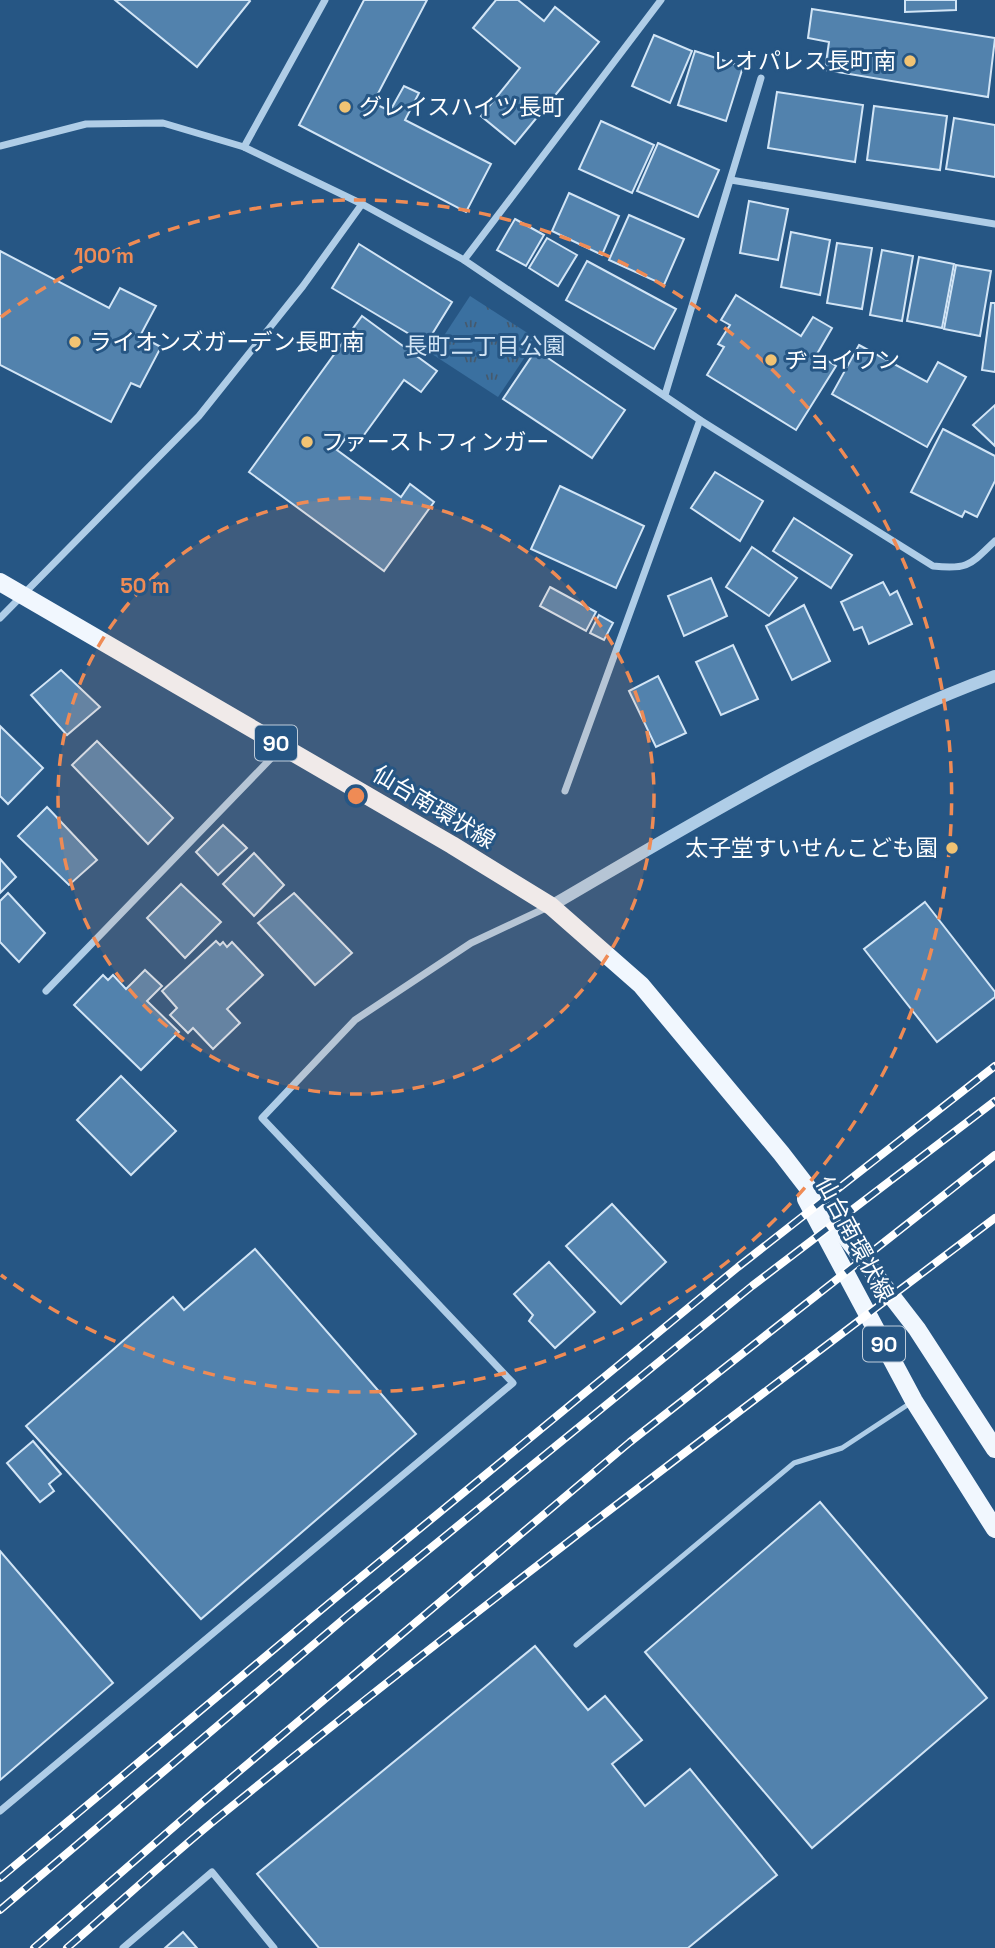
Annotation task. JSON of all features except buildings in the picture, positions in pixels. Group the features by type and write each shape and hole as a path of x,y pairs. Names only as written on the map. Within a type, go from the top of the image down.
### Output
{"main road":[{"name":"仙台南環状線","path":"0,582 453,845 551,906 641,985 781,1153 918,1329 995,1450"},
{"name":"仙台南環状線","path":"781,1153 914,1401 995,1529"}],"street":[{"path":"244,147 325,0"},
{"path":"464,260 661,0"},
{"path":"665,395 761,78"},
{"path":"0,146 86,124 163,123 244,147 362,204 464,260 701,420 933,566 959,569 978,558 995,541"},
{"path":"731,180 995,224"},
{"path":"0,618 199,416 303,286 362,204"},
{"path":"565,791 701,420"},
{"path":"0,1811 513,1383 262,1118 355,1020 471,943 551,906 852,736 995,676"},
{"path":"47,991 282,747"},
{"path":"122,1948 212,1872 274,1948"}],"lane":[{"path":"576,1645 794,1464 842,1448 914,1401"}],"green space":[{"name":"長町二丁目公園","path":"470,296 537,339 498,397 432,354"}],"railway":[{"path":"0,1878 738,1267 995,1066"},
{"path":"0,1910 346,1617 752,1286 995,1101"},
{"path":"34,1948 199,1805 630,1442 995,1155"},
{"path":"67,1948 215,1820 408,1666 995,1218"}],"place":[{"name":"レオパレス長町南","path":"910,61"},
{"name":"グレイスハイツ長町","path":"345,107"},
{"name":"ライオンズガーデン長町南","path":"75,342"},
{"name":"ヂョイワン","path":"771,360"},
{"name":"ファーストフィンガー","path":"307,442"},
{"name":"太子堂すいせんこども園","path":"952,848"}]}
